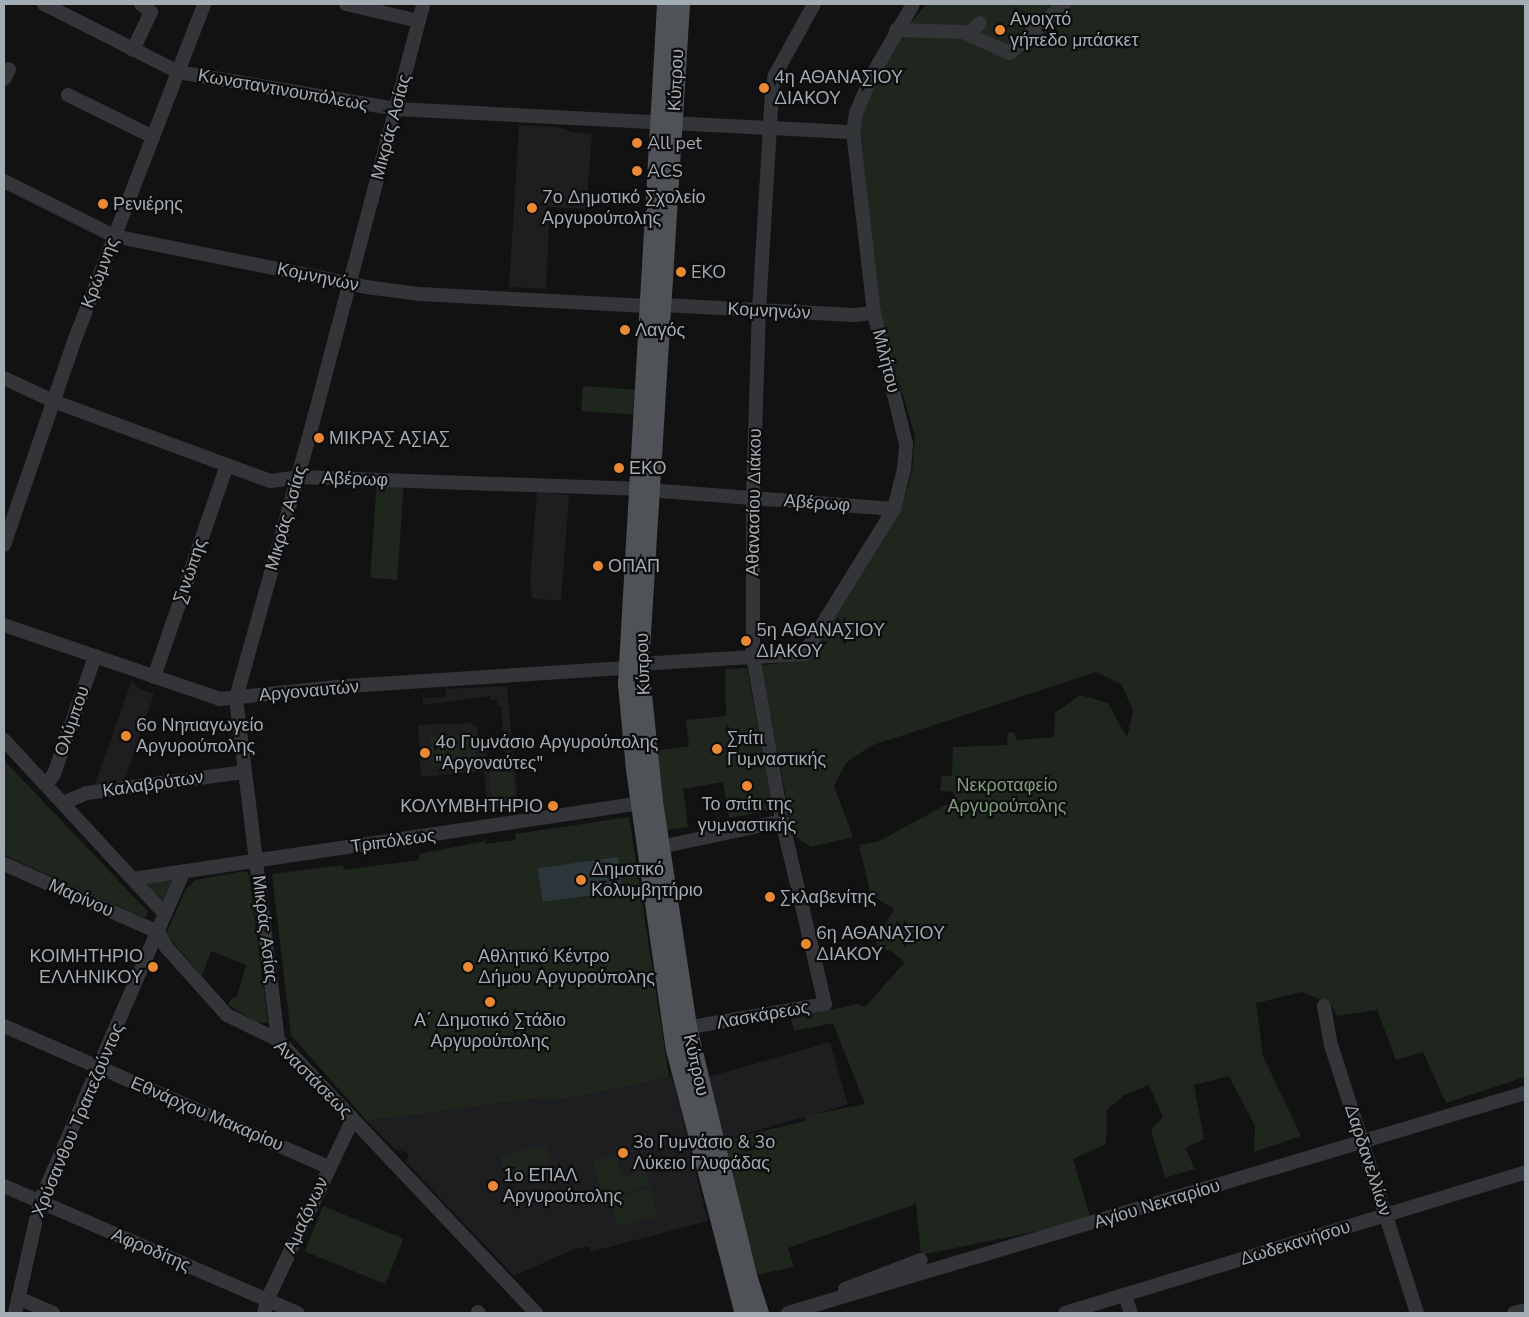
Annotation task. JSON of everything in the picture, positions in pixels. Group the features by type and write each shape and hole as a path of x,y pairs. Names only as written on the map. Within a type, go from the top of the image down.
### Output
{"main road":[{"name":"Κύπρου","path":"677,5 666,121 633,666 646,802 680,1029 709,1186 744,1313"},
{"name":"Κύπρου","path":"646,802 660,847 680,1029 748,1279 760,1313"}],"street":[{"name":"Κωνσταντινουπόλεως","path":"44,4 178,72 396,109 666,121 853,132"},
{"path":"134,50 151,12 141,4"},
{"name":"Κρώμνης","path":"4,545 53,400 204,4"},
{"path":"346,4 418,21"},
{"name":"Μικράς Ασίας","path":"278,1040 236,698 334,344 347,282 396,109 423,4"},
{"name":"Αθανασίου Διάκου","path":"814,4 774,75 759,311 753,498 753,657 782,821 825,1004"},
{"name":"Μιλήτου","path":"753,657 804,654 894,509 904,469 906,444 874,313 853,132 862,99 896,30 913,4"},
{"path":"896,30 950,30 968,34 1010,53 1064,4"},
{"path":"968,34 980,23"},
{"path":"68,95 153,137"},
{"name":"Κομνηνών","path":"4,181 114,236 347,282 419,294 759,311 874,313"},
{"name":"Αβέρωφ","path":"4,378 53,400 271,481 298,477 643,489 894,509"},
{"name":"Σινώπης","path":"154,676 227,464"},
{"name":"Αργοναυτών","path":"4,625 220,699 346,686 753,657"},
{"name":"Ολύμπου","path":"46,784 54,774 95,656"},
{"path":"4,740 134,878 165,914"},
{"name":"Καλαβρύτων","path":"64,803 87,793 244,772"},
{"name":"Τριπόλεως","path":"134,878 646,802"},
{"path":"660,847 782,821"},
{"name":"Μαρίνου","path":"4,864 158,932"},
{"path":"158,932 184,871"},
{"name":"Αναστάσεως","path":"158,932 167,948 227,1015 278,1040 536,1313"},
{"name":"Χρύσανθου Τραπεζούντος","path":"15,1313 40,1202 158,932"},
{"name":"Λασκάρεως","path":"680,1029 825,1004"},
{"name":"Δαρδανελλίων","path":"1324,1006 1331,1045 1417,1313"},
{"name":"Εθνάρχου Μακαρίου","path":"4,1026 328,1167"},
{"name":"Αγίου Νεκταρίου","path":"788,1313 838,1300 1525,1093"},
{"name":"Αμαζόνων","path":"266,1307 328,1167 353,1119"},
{"name":"Δωδεκανήσου","path":"1065,1313 1525,1172"},
{"name":"Αφροδίτης","path":"4,1186 266,1307 298,1313"},
{"path":"844,1313 838,1300 843,1290 921,1260"},
{"path":"1125,1295 1131,1313"},
{"path":"18,1298 53,1313"},
{"path":"1514,1313 1525,1310"}],"shaded area":[{"name":"7ο Δημοτικό Σχολείο Αργυρούπολης","path":"519,125 558,127 572,132 592,134 586,209 550,207 546,289 509,287"},
{"path":"537,492 569,495 561,601 532,598 530,581"},
{"name":"6ο Νηπιαγωγείο Αργυρούπολης","path":"132,680 139,689 154,694 123,786 94,787"},
{"name":"4ο Γυμνάσιο Αργυρούπολης \"Αργοναύτες\"","path":"507,686 518,807 488,811 484,771 421,777 418,725 471,723 477,727 479,743 486,743 488,768 506,766 501,706 497,706 497,700 491,700 490,696 423,705 423,698 446,697 446,689"},
{"name":"Δημοτικό Κολυμβητήριο","path":"618,857 623,891 543,902 538,868"},
{"path":"830,1042 848,1104 725,1140 707,1077"},
{"path":"672,1076 708,1221 590,1252 589,1246 572,1250 514,1276 406,1162 409,1154 394,1148 367,1121 546,1097 547,1101 586,1095"}],"green space":[{"name":"Νεκροταφείο Αργυρούπολης","path":"927,4 1525,4 1525,1077 1446,1103 1423,1052 1396,1060 1377,1010 1337,1016 1331,1004 1302,992 1256,1003 1263,1056 1301,1136 1254,1152 1255,1126 1229,1076 1194,1085 1204,1139 1185,1148 1195,1169 1165,1178 1151,1130 1163,1117 1149,1085 1124,1095 1107,1110 1106,1144 1073,1159 1091,1220 921,1255 916,1204 788,1248 794,1267 756,1275 724,1140 806,1121 805,1116 865,1104 833,1023 794,1031 791,1019 857,1004 865,1007 905,962 892,952 878,947 876,940 894,909 871,895 859,845 877,842 955,800 953,792 940,791 942,776 952,776 953,747 1007,745 1008,733 1014,732 1017,740 1054,737 1055,713 1080,695 1108,703 1127,738 1133,711 1122,685 1096,672 870,746 846,763 834,786 853,837 811,847 793,835 761,665 806,660 900,512 912,472 915,436 879,314 858,136 862,112 897,38"},
{"path":"583,386 635,390 633,415 581,411"},
{"path":"377,480 404,482 397,580 370,578"},
{"name":"Σπίτι Γυμναστικής","path":"747,668 773,810 729,818 723,782 683,789 688,827 666,830 654,751 689,746 686,720 726,716 725,669"},
{"path":"474,734 476,764 432,767 430,737"},
{"path":"4,760 148,912 145,918 4,855"},
{"path":"512,771 515,805 492,807 489,773"},
{"name":"Αθλητικό Κέντρο Δήμου Αργυρούπολης","path":"629,817 669,1077 586,1095 547,1101 546,1097 367,1121 291,1035 272,874 343,865 344,870 419,860 419,854 486,841 486,844 516,840 515,834"},
{"path":"245,871 249,874 268,1023 256,1022 228,1005 231,999 237,996 246,965 211,951 202,976 166,934 186,889 195,880"},
{"path":"172,881 163,901 147,884 147,883"},
{"path":"546,1145 552,1169 506,1181 500,1156"},
{"path":"616,1155 622,1176 645,1170 650,1186 603,1199 593,1161"},
{"path":"650,1188 657,1216 617,1226 610,1198"},
{"path":"323,1206 404,1239 385,1284 305,1251"}],"place":[{"name":"Ανοιχτό γήπεδο μπάσκετ","path":"1000,30"},
{"name":"4η ΑΘΑΝΑΣΙΟΥ ΔΙΑΚΟΥ","path":"764,88"},
{"name":"All pet","path":"637,143"},
{"name":"ACS","path":"637,171"},
{"name":"Ρενιέρης","path":"103,204"},
{"name":"7ο Δημοτικό Σχολείο Αργυρούπολης","path":"532,208"},
{"name":"EKO","path":"681,272"},
{"name":"Λαγός","path":"625,330"},
{"name":"ΜΙΚΡΑΣ ΑΣΙΑΣ","path":"319,438"},
{"name":"ΕΚΟ","path":"619,468"},
{"name":"ΟΠΑΠ","path":"598,566"},
{"name":"5η ΑΘΑΝΑΣΙΟΥ ΔΙΑΚΟΥ","path":"746,641"},
{"name":"6ο Νηπιαγωγείο Αργυρούπολης","path":"126,736"},
{"name":"Σπίτι Γυμναστικής","path":"717,749"},
{"name":"4ο Γυμνάσιο Αργυρούπολης \"Αργοναύτες\"","path":"425,753"},
{"name":"Το σπίτι της γυμναστικής","path":"747,786"},
{"name":"ΚΟΛΥΜΒΗΤΗΡΙΟ","path":"553,806"},
{"name":"Δημοτικό Κολυμβητήριο","path":"581,880"},
{"name":"Σκλαβενίτης","path":"770,897"},
{"name":"6η ΑΘΑΝΑΣΙΟΥ ΔΙΑΚΟΥ","path":"806,944"},
{"name":"ΚΟΙΜΗΤΗΡΙΟ ΕΛΛΗΝΙΚΟΥ","path":"153,967"},
{"name":"Αθλητικό Κέντρο Δήμου Αργυρούπολης","path":"468,967"},
{"name":"Α΄ Δημοτικό Στάδιο Αργυρούπολης","path":"490,1002"},
{"name":"3ο Γυμνάσιο & 3ο Λύκειο Γλυφάδας","path":"623,1153"},
{"name":"1o ΕΠΑΛ Αργυρούπολης","path":"493,1186"}]}
